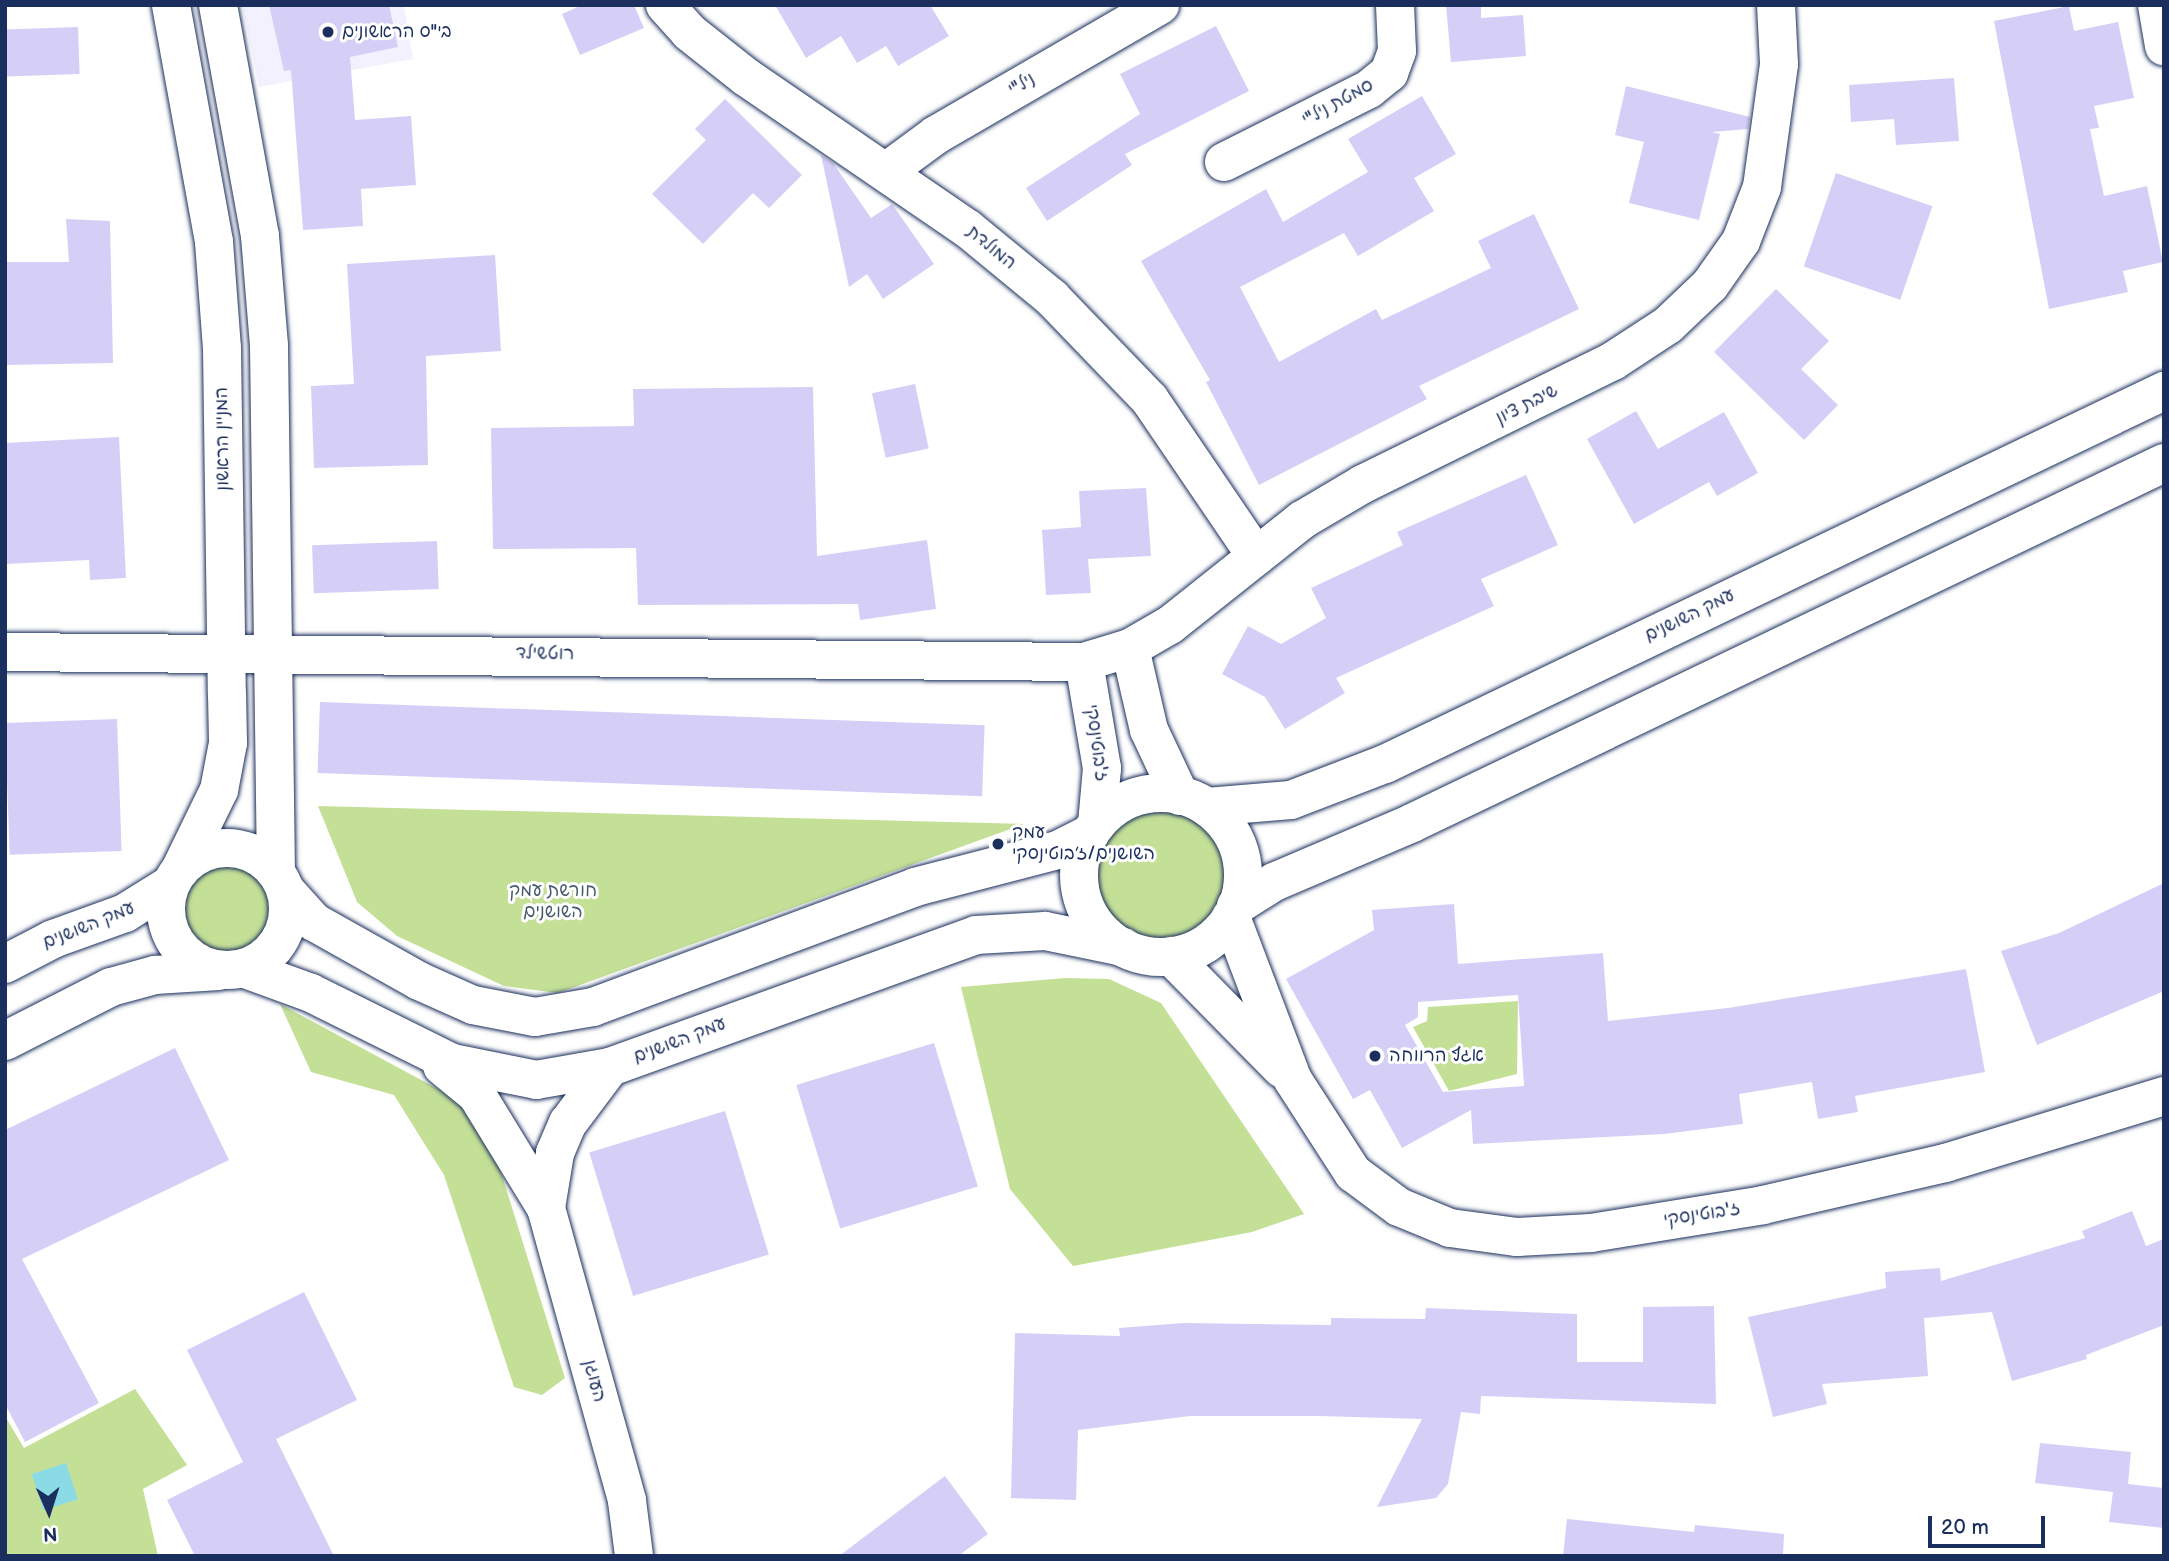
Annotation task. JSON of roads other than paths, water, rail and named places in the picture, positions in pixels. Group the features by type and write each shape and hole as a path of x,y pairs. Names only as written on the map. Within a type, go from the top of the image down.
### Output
{"street":[{"name":"המניין הראשון","path":"171,5 214,242 222,348 228,743 219,790 176,876"},
{"path":"218,5 261,250 269,346 273,651 281,881 284,933 273,951 234,970 203,966 177,946 167,927 176,876 219,848 240,849 281,881 314,922 419,981 473,1005 535,1017 593,1007 915,887 1058,850 1093,829 1134,798 1194,802"},
{"name":"המולדת","path":"665,5 689,33 746,77 887,171 1052,298 1150,400 1256,556"},
{"name":"ניל\"י","path":"887,171 936,135 1160,5"},
{"name":"סמטת ניל\"י","path":"1224,162 1369,89 1389,73 1397,51 1395,5"},
{"name":"שיבת ציון","path":"1084,662 1130,648 1170,625 1256,556 1363,484 1613,361 1668,326 1710,285 1741,242 1762,187 1779,64 1776,5"},
{"path":"2157,5 2164,46"},
{"name":"עמק השושנים","path":"1194,802 1291,800 1348,780 2164,391"},
{"path":"1093,829 1080,858 1082,897 1093,922 1123,947 1171,956 1213,938 1233,912 1274,882 1412,823 2164,463"},
{"path":"1130,648 1149,730 1194,802 1232,835 1241,858 1233,912"},
{"name":"רוטשילד","path":"5,653 273,651 1084,662"},
{"name":"ז'בוטינסקי","path":"1084,662 1102,768 1093,829"},
{"name":"עמק השושנים","path":"5,964 53,939 125,913 176,876"},
{"name":"ז'בוטינסקי","path":"1233,912 1293,1080"},
{"name":"עמק השושנים","path":"5,1041 111,987 155,975 234,970 311,993 425,1051 494,1076 536,1080 610,1067 976,935 1045,931 1123,947"},
{"name":"ז'בוטינסקי","path":"1171,956 1293,1080 1353,1173 1399,1207 1450,1228 1517,1237 1591,1233 1763,1205 1972,1156 2164,1097"},
{"name":"העוגן","path":"425,1051 477,1095 546,1208 627,1501 634,1556"},
{"name":"העוגן","path":"546,1208 555,1153 565,1129 610,1067"}],"water":[{"path":"66,1463 78,1499 44,1510 32,1474"}],"place":[{"name":"בי\"ס הראשונים","path":"328,32"},
{"name":"עמק השושנים/ז׳בוטינסקי","path":"998,844"},
{"name":"אגף הרווחה","path":"1375,1056"}],"park label":[{"name":"חורשת עמק השושנים","path":"553,902"}]}
